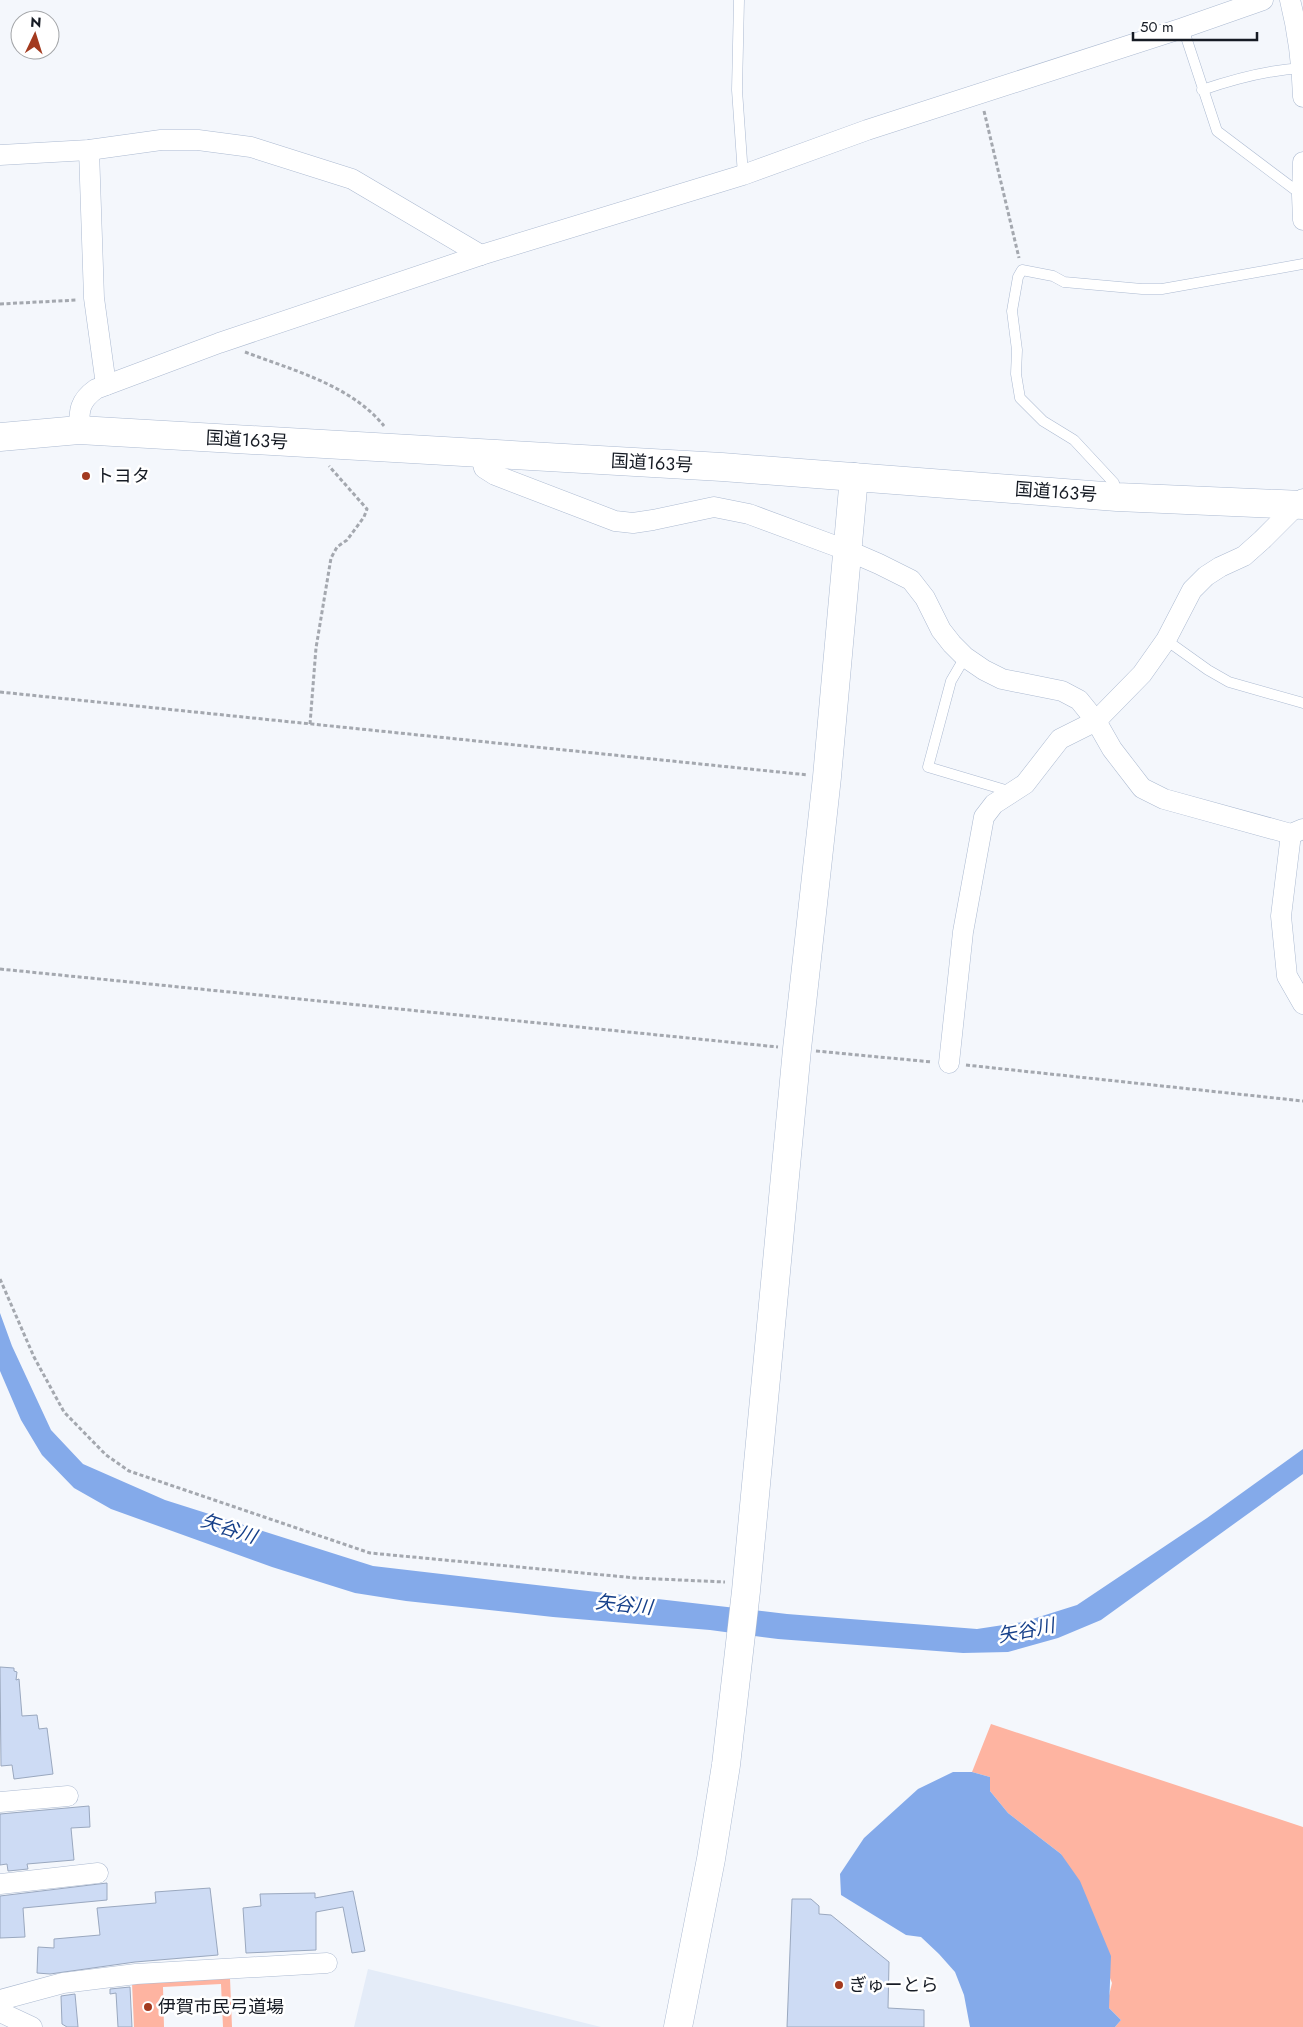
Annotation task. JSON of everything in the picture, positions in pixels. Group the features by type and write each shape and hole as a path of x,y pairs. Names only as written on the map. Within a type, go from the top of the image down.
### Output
{"main road":[{"name":"国道163号","path":"0,437 79,430 854,477 1117,497 1301,503"},
{"path":"678,2027 726,1765 746,1587 797,1049 827,777 849,551 854,477"}],"street":[{"path":"79,430 80,406 86,395 96,389 219,343 480,255 743,175 979,93 1183,28 1263,0"},
{"path":"1290,0 1296,24 1302,68 1303,97"},
{"path":"0,155 89,150 161,140 198,140 251,147 352,179 480,255"},
{"path":"89,150 94,298 106,386"},
{"path":"1303,162 1303,220"},
{"path":"480,453 484,468 495,475 614,521 632,523 714,507 749,514 849,551 911,580 925,598 941,630 965,657 984,670 1002,679 1062,691 1079,700 1096,721 1112,749 1142,788 1164,799 1297,832 1281,916 1287,976 1303,1004"},
{"path":"949,1063 962,932 984,817 994,804 1014,793 1025,784 1060,740 1096,721 1142,674 1166,640 1192,590 1206,576 1220,566 1244,556 1301,503"},
{"path":"0,1802 68,1796"},
{"path":"0,1884 98,1874"},
{"path":"0,2000 63,1983 127,1975 327,1964"},
{"path":"0,2012 32,2027"}],"lane":[{"path":"739,0 737,90 743,175"},
{"path":"1183,28 1216,131 1302,195"},
{"path":"1202,90 1226,82 1272,72 1302,68"},
{"path":"1117,497 1112,480 1074,440 1043,421 1020,398 1016,374 1017,350 1012,311 1018,277 1022,270 1053,276 1064,282 1142,290 1162,289 1303,264"},
{"path":"1166,640 1208,670 1229,682 1303,703"},
{"path":"965,657 951,682 928,767 1014,793"}],"path":[{"path":"979,93 1022,270"},
{"path":"0,304 94,298"},
{"path":"219,343 319,380 347,396 376,416 387,429 388,448"},
{"path":"310,724 316,648 332,558 337,547 347,540 364,518 367,509 328,464 324,456 324,444"},
{"path":"0,692 827,777"},
{"path":"0,969 949,1063 1303,1101"},
{"path":"0,1279 34,1357 64,1412 106,1455 129,1471 370,1553 746,1587"}],"shaded area":[{"path":"991,1724 1303,1827 1303,2027 1115,2027 1121,2020 1109,2008 1108,2000 1112,1983 1061,1854 1008,1813 990,1791 990,1777 972,1772"},
{"path":"368,1969 601,2027 354,2027"},
{"name":"伊賀市民弓道場","path":"230,1978 232,2027 223,2027 221,1984 163,1987 164,2027 134,2027 132,1983"}],"water":[{"name":"矢谷川","path":"0,1313 12,1346 51,1430 83,1464 165,1500 373,1566 787,1614 977,1629 1023,1622 1077,1605 1207,1518 1303,1449 1303,1474 1101,1620 1058,1638 1008,1652 963,1653 778,1639 710,1630 553,1617 406,1601 355,1593 272,1567 111,1509 74,1488 42,1455 21,1420 0,1371"},
{"path":"953,1772 972,1772 990,1777 990,1791 1008,1813 1061,1854 1080,1881 1111,1956 1109,2008 1121,2020 1115,2027 970,2027 964,1995 955,1972 939,1954 921,1937 906,1935 841,1895 840,1874 864,1838 918,1789"}],"building":[{"path":"0,1667 14,1668 14,1671 17,1672 16,1680 19,1679 22,1716 37,1715 39,1729 47,1728 53,1774 14,1779 12,1765 1,1766"},
{"path":"89,1806 90,1827 71,1828 74,1860 27,1864 28,1869 8,1871 7,1864 0,1865 0,1814"},
{"path":"107,1883 107,1900 23,1908 25,1937 0,1938 0,1896"},
{"path":"210,1888 218,1955 135,1962 50,1974 37,1973 38,1947 54,1948 54,1939 100,1935 97,1908 156,1903 155,1892"},
{"path":"353,1891 365,1951 352,1953 343,1907 316,1912 316,1950 246,1953 243,1908 261,1906 260,1894 315,1893 315,1898"},
{"name":"ぎゅーとら","path":"792,1899 811,1899 819,1906 819,1914 831,1915 889,1962 888,2008 924,2010 924,2027 787,2027"},
{"path":"130,1987 132,2027 118,2027 116,1993 110,1994 110,1989"},
{"path":"75,1994 78,2027 67,2027 62,2024 61,1996"}],"place":[{"name":"トヨタ","path":"86,476"},
{"name":"ぎゅーとら","path":"839,1985"},
{"name":"伊賀市民弓道場","path":"148,2007"}]}
